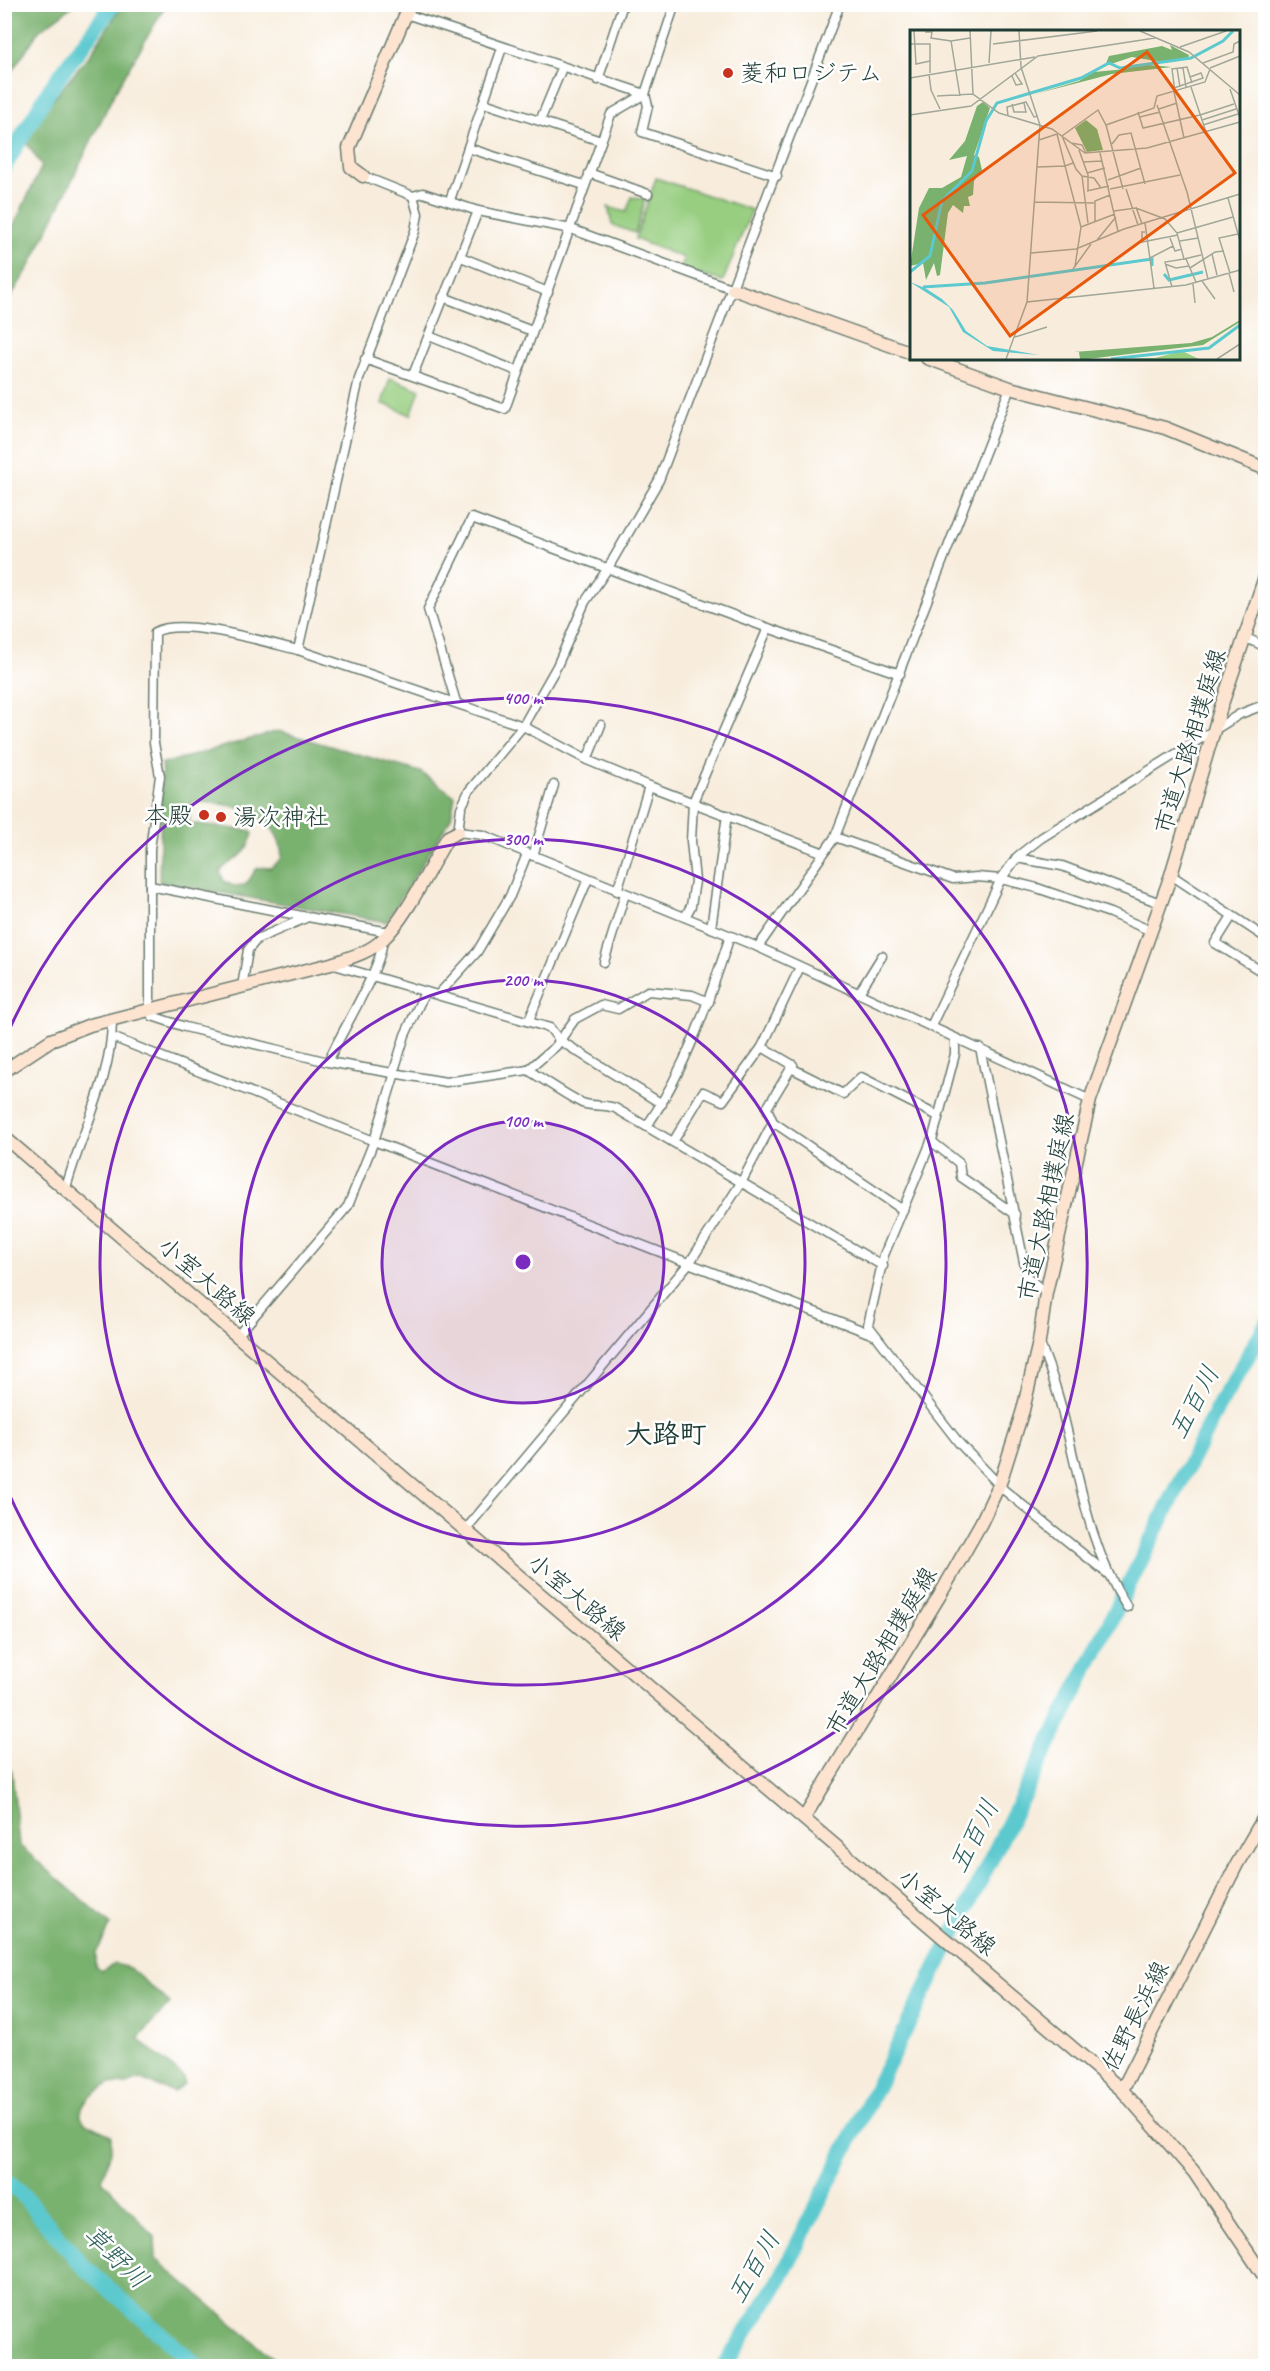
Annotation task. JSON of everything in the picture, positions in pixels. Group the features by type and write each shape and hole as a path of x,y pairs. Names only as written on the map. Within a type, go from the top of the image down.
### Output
{"street":[{"path":"598,80 622,4"},
{"path":"675,4 645,94 648,106 642,132 777,176"},
{"path":"458,832 461,808 469,791 524,726 557,666 585,602 608,568 659,480 777,176 840,4"},
{"path":"645,94 502,48 407,8 349,148 351,167 363,176 414,196 423,193 478,211 571,229 910,352"},
{"path":"450,200 502,48"},
{"path":"540,121 562,68"},
{"path":"365,359 505,409 517,370 548,292 611,114 645,94"},
{"path":"484,103 601,141"},
{"path":"468,148 585,185"},
{"path":"589,173 648,194"},
{"path":"298,650 365,359 415,231 418,214 414,196"},
{"path":"413,375 478,211"},
{"path":"461,257 548,292"},
{"path":"443,297 532,331"},
{"path":"429,336 517,370"},
{"path":"933,360 1010,388 1165,428 1266,469"},
{"path":"758,947 835,837 1010,388"},
{"path":"456,702 428,609 472,518 768,628 900,674"},
{"name":"市道大路相撲庭線","path":"804,1818 940,1595 981,1523 1000,1483 1023,1410 1039,1342 1046,1293 1090,1100 1171,875 1244,637 1266,574"},
{"path":"709,1002 692,995 648,991 618,1009 601,1005 575,1019 556,1046 528,1070 446,1082 328,1062 185,1027 152,1016 150,1010 150,849 160,776 154,743 155,632 165,626 219,631 298,650 456,702 524,726 587,759 649,786 824,853"},
{"path":"685,917 691,906 694,881 691,841 693,802 700,780 768,628"},
{"path":"1244,637 1266,647"},
{"path":"931,1026 1001,879 1016,858 1041,838 1214,733 1240,714 1266,704"},
{"path":"587,759 601,725"},
{"path":"438,995 477,952 510,896 530,855 554,785"},
{"path":"604,962 649,786"},
{"path":"711,928 727,815"},
{"path":"328,1062 370,977 385,937 448,837 458,832 483,835 758,947 1090,1100"},
{"path":"835,837 953,879 977,877 1001,879 1110,913 1151,931"},
{"path":"1016,858 1062,866 1160,903"},
{"path":"1171,875 1266,938"},
{"path":"529,1020 588,879"},
{"path":"150,886 308,917 385,937"},
{"path":"1232,916 1215,943 1266,974"},
{"path":"242,987 248,950 257,939 308,917"},
{"path":"647,1126 662,1104 698,1031 730,936"},
{"path":"4,1071 51,1040 90,1025 331,964 360,953 385,937"},
{"path":"859,993 882,956"},
{"path":"331,964 370,977 529,1020 549,1028 559,1040 662,1104"},
{"path":"673,1142 703,1092 723,1101 762,1047 800,967"},
{"path":"238,1335 348,1206 374,1141 405,1035 426,992"},
{"path":"66,1188 103,1079 112,1037 112,1020"},
{"path":"112,1037 873,1335"},
{"path":"955,1039 955,1054 931,1141 884,1255 868,1325 873,1335 959,1443 1000,1483 1004,1490 1109,1575"},
{"path":"762,1047 793,1065 766,1108 773,1122 903,1210"},
{"path":"981,1048 1027,1277 1046,1293"},
{"path":"791,1068 843,1094 861,1077 938,1116"},
{"path":"528,1070 583,1103 594,1106 602,1103 615,1108 883,1266"},
{"path":"466,1530 690,1262 741,1183 773,1122"},
{"name":"小室大路線","path":"4,1137 1122,2090"},
{"path":"931,1141 959,1163 961,1177 1014,1214"},
{"path":"1039,1342 1050,1369 1090,1527 1109,1575 1127,1607"},
{"name":"佐野長浜線","path":"1266,1814 1237,1864 1122,2090 1194,2172 1266,2279"}],"green space":[{"path":"5,4 74,5 39,31 5,81"},
{"path":"123,4 166,5 116,90 30,266 5,306 5,231 11,231 42,166 25,141 30,127 89,56"},
{"path":"656,178 752,210 723,281 681,270 684,258 635,239"},
{"path":"632,197 645,200 635,233 612,225 608,207 626,212"},
{"path":"390,378 420,390 411,415 382,403"},
{"path":"278,731 420,772 455,796 451,818 386,922 159,882 162,764","holes":["192,802 236,807 263,820 273,829 279,842 282,858 271,868 256,869 245,885 233,886 224,881 220,871 246,850 253,834 251,831 189,823"]},
{"path":"5,1761 12,1772 19,1845 111,1925 96,1953 96,1967 102,1971 115,1964 129,1968 170,2003 138,2039 184,2077 184,2084 173,2092 141,2079 124,2085 110,2083 90,2097 81,2111 81,2117 85,2123 111,2135 111,2151 102,2180 155,2237 156,2259 282,2366 5,2366"}],"waterway":[{"name":"草野川","path":"4,167 50,89 113,4"},
{"name":"五百川","path":"724,2366 779,2281 1218,1407 1266,1325"},
{"name":"草野川","path":"4,2180 21,2193 82,2265 197,2366"}],"place":[{"name":"菱和ロジテム","path":"728,73"},
{"name":"本殿","path":"204,815"},
{"name":"湯次神社","path":"221,817"}],"district":[{"name":"大路町","path":"666,1434"}]}
